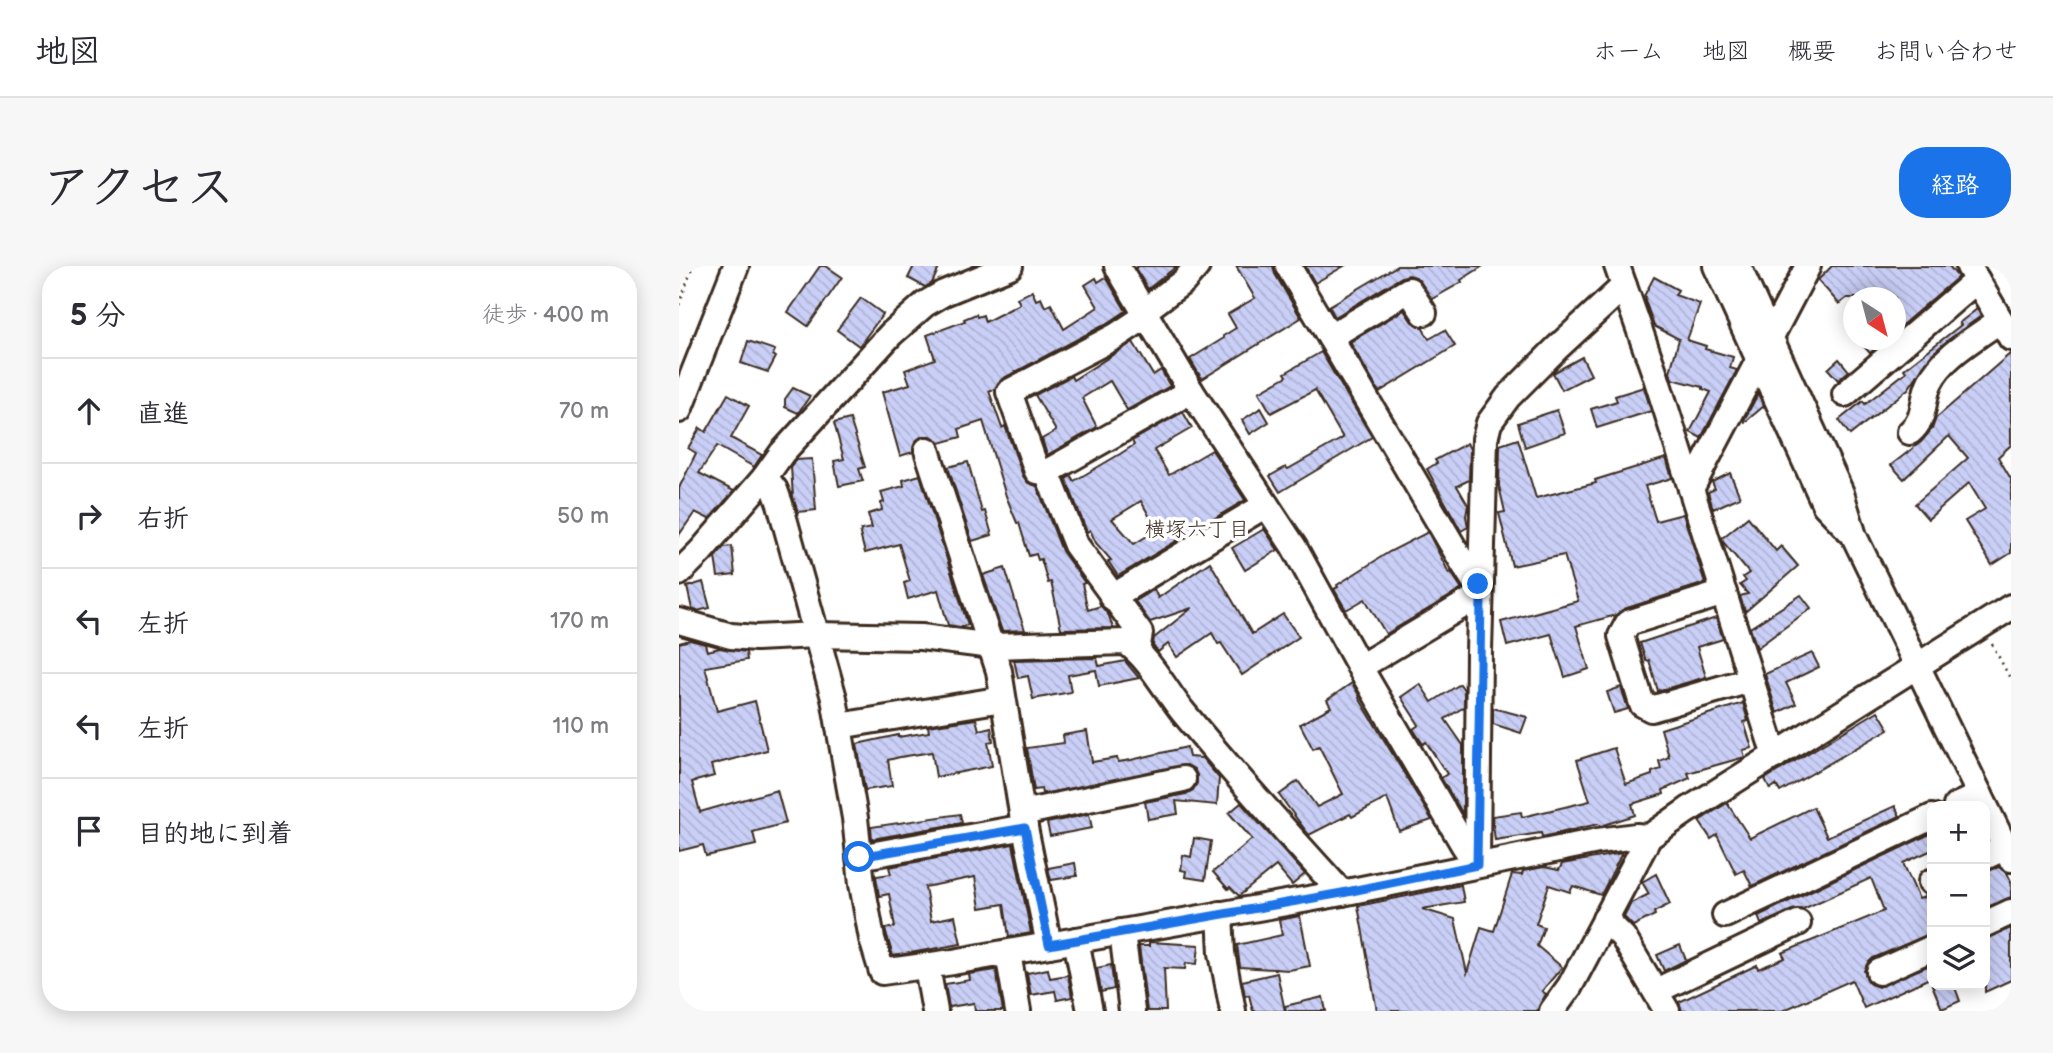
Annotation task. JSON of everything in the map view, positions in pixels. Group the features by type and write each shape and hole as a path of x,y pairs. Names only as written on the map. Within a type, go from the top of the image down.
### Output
{"street":[{"path":"679,410 736,266"},
{"path":"679,573 695,558 835,393 891,334 918,309 944,293 1010,266"},
{"path":"1117,266 1191,391 1294,547 1360,667 1477,865"},
{"path":"1191,391 1048,472 1037,471 1009,392 1116,335 1184,281 1197,266"},
{"path":"1288,266 1480,590"},
{"path":"1716,266 1765,348 1841,493 1854,536 1980,795 2000,854"},
{"path":"1738,266 1765,348"},
{"path":"1691,489 1808,266"},
{"path":"1845,394 1973,273 2006,329 1946,361 1931,379 1920,422 1910,432"},
{"path":"1477,865 1480,590 1485,439 1489,423 1508,397 1620,276 1655,374 1775,756"},
{"path":"1330,337 1409,290 1424,313"},
{"path":"927,450 992,646 1049,945"},
{"path":"1048,472 1076,545 1140,633 1137,651"},
{"path":"765,477 775,490 817,635 839,726 872,939 882,972 927,967 1342,893 1598,841 1636,836 1649,838"},
{"path":"1112,597 1266,505"},
{"path":"1360,667 1480,590"},
{"path":"1724,593 1628,623 1621,636 1642,704 1651,709 1750,680"},
{"path":"1552,1011 1570,986 1649,838 1688,810 2011,607"},
{"path":"679,621 740,637 921,636 992,646 1126,642 1137,651 1182,711 1284,830 1342,893"},
{"path":"839,726 1003,699"},
{"path":"859,857 1024,820 1183,779"},
{"path":"1967,801 1980,795"},
{"path":"1725,915 1927,819"},
{"path":"1990,922 2011,912"},
{"path":"1220,914 1222,953 1233,1011"},
{"path":"1605,919 1623,937 1662,1001 1798,923"},
{"path":"1122,932 1132,1011"},
{"path":"1076,940 1090,1011"},
{"path":"1879,972 1927,950"},
{"path":"1008,953 1018,1011"},
{"path":"927,967 935,1011"}],"path":[{"path":"679,305 693,266"},
{"path":"1983,625 2011,680"}],"building":[{"path":"820,266 826,266 842,277 808,326 788,312"},
{"path":"914,266 940,266 932,283 925,287 908,278"},
{"path":"1177,266 1148,289 1135,268"},
{"path":"1236,266 1273,266 1301,318 1202,379 1190,359 1236,328 1228,314 1255,298"},
{"path":"1305,266 1344,266 1315,283"},
{"path":"1397,266 1483,266 1432,299 1416,277 1402,277 1335,317 1329,306"},
{"path":"1832,266 1949,266 1958,277 1906,322 1906,287 1843,287 1843,301 1839,304 1818,280"},
{"path":"1106,277 1126,311 1002,379 995,389 989,391 1023,476 1028,483 1037,486 1062,551 1085,583 1082,584 1088,610 1101,606 1109,616 1113,628 1061,629 1051,582 1048,583 1041,559 1038,560 1036,554 1029,556 1019,523 1006,496 983,421 959,429 961,437 940,443 931,436 922,436 916,441 913,452 900,456 882,392 910,384 905,370 935,359 927,335 965,321 964,319 976,314 977,317 983,315 985,322 1020,304 1017,298 1032,291 1036,300 1041,298 1045,307 1051,304 1064,329 1098,307 1085,285 1096,278 1098,282"},
{"path":"1654,277 1678,290 1675,295 1700,304 1687,340 1706,346 1705,349 1733,357 1730,368 1737,370 1701,438 1690,432 1711,392 1703,387 1672,379 1670,372 1679,339 1654,326 1644,296"},
{"path":"861,298 883,314 859,346 837,330"},
{"path":"1977,309 1981,316 1933,353 1908,389 1850,435 1839,420 1863,401 1865,404 1906,372 1904,369 1961,325 1959,323"},
{"path":"1404,310 1412,322 1422,327 1429,339 1445,330 1455,346 1379,392 1350,342"},
{"path":"748,341 775,350 773,355 776,357 768,372 741,363"},
{"path":"1133,342 1153,375 1161,370 1170,386 1127,410 1110,381 1082,398 1097,427 1047,455 1042,439 1056,431 1035,395 1071,376 1073,380"},
{"path":"1321,352 1372,437 1280,492 1270,476 1286,467 1288,469 1343,438 1315,390 1271,413 1259,392"},
{"path":"2011,353 2011,445 1998,457 2011,479 2011,553 1992,565 1965,521 1985,509 1969,483 1928,519 1915,504 1968,458 1949,436 1904,479 1891,465 1921,442 1932,429 1936,418"},
{"path":"1582,357 1591,375 1562,390 1553,373"},
{"path":"1839,359 1849,371 1838,380 1828,369"},
{"path":"1644,387 1651,411 1597,428 1591,409 1617,401 1615,396"},
{"path":"793,388 810,396 798,413 785,407 785,399"},
{"path":"728,394 749,406 731,438 762,455 754,467 717,446 699,473 734,491 709,519 695,512 679,535 679,488 696,453 688,448 700,428 706,432"},
{"path":"1758,394 1764,406 1745,422 1744,420"},
{"path":"1261,408 1269,422 1250,434 1242,420"},
{"path":"1557,410 1565,433 1525,447 1518,423"},
{"path":"1183,412 1192,428 1154,450 1169,475 1212,450 1245,500 1118,576 1108,561 1111,560 1096,543 1090,530 1087,532 1066,479 1071,476 1074,481 1134,445 1132,441","holes":["1141,501 1157,530 1134,544 1112,519"]},
{"path":"850,419 865,467 859,469 863,481 839,486 834,461 844,459 834,423"},
{"path":"1518,439 1536,498 1596,483 1595,480 1666,458 1672,478 1645,486 1656,521 1683,514 1705,583 1624,609 1616,615 1576,626 1589,669 1565,677 1551,634 1507,646 1501,622 1578,601 1564,555 1512,566 1499,513 1505,512 1499,486 1500,445"},
{"path":"1467,443 1470,449 1469,480 1457,486 1468,505 1468,527 1461,531 1427,469 1437,463 1435,460"},
{"path":"812,459 816,510 798,512 793,497 791,467 795,460"},
{"path":"968,462 982,512 985,511 992,535 972,541 948,467"},
{"path":"1730,473 1740,497 1713,509 1708,492 1715,489 1712,482"},
{"path":"920,475 968,625 948,625 938,590 908,599 904,583 910,581 899,544 865,553 861,530 872,528 868,514 882,510 881,503 884,502 881,492 904,486 903,480"},
{"path":"1748,517 1776,551 1781,546 1798,566 1745,612 1740,596 1748,594 1740,585 1746,581 1743,577 1749,573 1722,538"},
{"path":"1264,529 1278,550 1245,570 1232,548"},
{"path":"1428,532 1449,573 1451,572 1462,589 1386,634 1365,599 1346,610 1334,589 1337,585 1389,552"},
{"path":"732,546 735,575 718,577 715,557 724,547"},
{"path":"1210,562 1252,634 1283,614 1299,637 1242,675 1212,633 1177,657 1168,644 1158,652 1153,646 1154,638 1192,608 1150,622 1135,601 1154,589 1158,598"},
{"path":"1005,568 1025,630 1002,631 983,575"},
{"path":"703,582 710,608 697,611 692,609 687,587"},
{"path":"1801,595 1811,608 1757,648 1750,628"},
{"path":"1716,618 1723,639 1697,647 1706,677 1658,691 1649,660 1646,661 1640,643"},
{"path":"690,640 705,644 707,651 720,648 746,652 747,660 705,667 717,711 755,701 767,750 711,765 714,776 692,782 700,812 777,790 786,823 753,832 756,845 706,856 703,845 679,851 679,643"},
{"path":"1812,653 1819,667 1786,683 1796,704 1777,713 1765,674"},
{"path":"1097,658 1099,666 1125,661 1139,678 1099,686 1096,670 1068,675 1071,692 1033,699 1028,676 1018,678 1014,660"},
{"path":"1352,683 1432,820 1399,831 1387,798 1352,817 1350,814 1309,835 1279,795 1298,781 1317,807 1343,794 1319,746 1313,749 1300,724 1331,707 1327,700"},
{"path":"1420,684 1432,702 1460,684 1464,690 1464,707 1445,719 1463,745 1463,814 1441,778 1447,774 1426,742 1423,744 1413,729 1419,725 1401,697"},
{"path":"1621,687 1628,709 1614,713 1607,692"},
{"path":"1743,703 1748,721 1744,722 1752,748 1743,750 1745,757 1688,773 1690,778 1663,790 1664,794 1632,804 1635,815 1601,826 1598,824 1542,837 1541,833 1495,840 1492,816 1521,812 1522,817 1590,801 1577,760 1614,748 1626,784 1652,775 1652,772 1661,769 1659,761 1669,757 1661,729"},
{"path":"1493,708 1527,717 1521,733 1493,724"},
{"path":"1878,711 1889,729 1780,792 1776,785 1770,789 1765,779"},
{"path":"976,719 979,730 991,727 993,741 988,742 992,766 936,777 932,752 900,757 888,760 892,786 865,790 857,744 898,735 929,732 928,726"},
{"path":"1087,731 1092,762 1117,758 1118,762 1131,760 1187,747 1189,757 1202,758 1219,778 1217,805 1176,801 1178,814 1148,819 1145,802 1186,794 1193,790 1197,775 1194,769 1187,765 1047,793 1042,793 1041,789 1034,790 1027,748 1064,743 1063,735"},
{"path":"1241,803 1305,874 1292,885 1276,866 1239,896 1230,887 1228,889 1213,872 1252,839 1229,813"},
{"path":"1727,803 1750,838 1813,807 1827,837 1895,806 1900,816 1752,886 1744,870 1736,874 1717,835 1711,839 1699,821"},
{"path":"960,814 962,823 872,839 871,827"},
{"path":"1089,814 1092,828 1050,836 1047,823"},
{"path":"1927,835 1927,852 1903,863 1919,899 1927,896 1927,935 1873,958 1864,971 1870,984 1878,987 1927,966 1927,979 1864,1008 1852,980 1782,1011 1682,1011 1679,1002 1757,965 1758,969 1785,958 1782,953 1884,911 1871,878 1803,909 1792,910 1761,924 1758,916"},
{"path":"1194,838 1211,841 1205,880 1185,877 1186,871 1181,870 1183,855 1191,857"},
{"path":"1013,844 1031,933 1009,937 1004,904 980,908 975,877 925,887 931,921 955,916 961,944 893,956 885,929 895,927 889,894 879,896 876,876 891,874 889,867"},
{"path":"1622,853 1601,895 1573,886 1570,892 1549,885 1536,924 1544,927 1537,946 1562,967 1542,991 1546,994 1537,1011 1377,1011 1358,906 1461,885 1464,902 1422,909 1455,919 1467,973 1481,927 1494,931 1512,874 1522,875 1523,871 1544,867 1559,870 1562,864"},
{"path":"1075,863 1077,876 1051,880 1048,868"},
{"path":"1999,867 2007,873 2011,881 2011,897 1990,906 1990,870"},
{"path":"1656,874 1670,904 1633,926 1624,917 1631,903 1649,894 1642,882"},
{"path":"1300,916 1310,966 1289,970 1240,967 1237,945 1282,935 1279,920"},
{"path":"2011,928 2011,980 1990,990 1990,937"},
{"path":"1149,942 1199,945 1197,964 1186,963 1185,969 1164,968 1166,1011 1147,1011 1139,946 1149,946"},
{"path":"1680,945 1686,960 1664,971 1657,955"},
{"path":"1111,965 1114,989 1101,992 1097,968"},
{"path":"1048,969 1050,978 1068,975 1072,997 1057,1000 1055,991 1031,995 1027,973"},
{"path":"996,970 1003,1011 975,1011 974,1003 949,1007 945,984 970,980 969,974"},
{"path":"1277,973 1285,1011 1253,1011 1249,995 1245,996 1242,981"},
{"path":"1934,990 1956,990 1960,1001 1942,1009"},
{"path":"1323,997 1326,1011 1286,1011 1285,1006"}],"district":[{"name":"横塚六丁目","path":"1197,529"}],"route":[{"path":"859,857 1025,828 1049,945 1342,893 1477,865 1481,598 1481,585 1478,584"}]}
